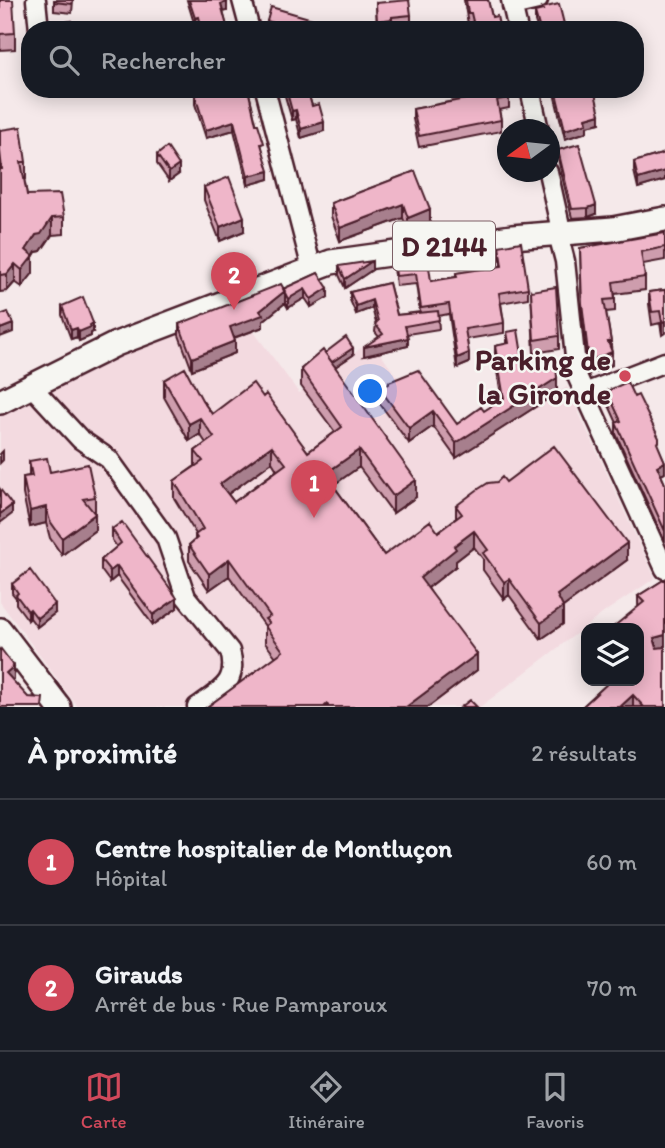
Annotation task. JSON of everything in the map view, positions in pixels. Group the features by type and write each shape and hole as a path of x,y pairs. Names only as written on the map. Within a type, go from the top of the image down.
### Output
{"main road":[{"name":"D 2144","path":"0,402 116,344 321,265 512,237 613,229 665,219"},
{"path":"0,630 59,707"}],"street":[{"path":"36,0 38,21"},
{"path":"242,0 248,21"},
{"path":"515,21 512,3 538,0"},
{"path":"268,98 321,265"},
{"path":"532,98 537,119"},
{"path":"550,182 565,261 574,363 585,393 664,562"},
{"path":"585,393 665,362"},
{"path":"32,387 80,439 108,459 166,538 186,597 230,651 232,674 226,687 197,707"}],"shaded area":[{"path":"238,310 299,393 371,341 456,458 567,387 655,578 590,623 581,623 581,630 480,707 78,707 0,602 0,414 127,351"}],"building":[{"path":"0,0 13,0 15,33 0,34"},
{"path":"54,0 73,0 72,4"},
{"path":"189,0 226,0 227,2 221,4 226,21 200,21 199,17 195,18"},
{"path":"409,0 411,15 377,21 376,3"},
{"path":"466,0 488,0 492,17 497,16 498,21 473,21 471,13 468,13"},
{"path":"559,4 563,21 538,21 535,12 543,10 542,8"},
{"path":"271,7 319,21 267,21"},
{"path":"196,98 250,98 264,143 261,144 269,171 248,176 234,121 206,130"},
{"path":"288,98 310,98 312,106 319,104 324,122 301,129 296,110 292,111"},
{"path":"466,98 509,98 497,100 501,119 497,121 419,136 413,109"},
{"path":"557,98 596,98 600,114 586,118 587,123 565,130"},
{"path":"21,127 26,162 21,162 27,195 60,194 64,217 52,218 41,234 36,235 26,250 33,256 22,270 15,264 7,274 0,275 0,130"},
{"path":"579,144 596,205 572,209 560,149"},
{"path":"167,147 179,165 169,172 157,155"},
{"path":"665,153 665,171 638,179 634,162"},
{"path":"415,171 430,209 408,218 403,204 340,228 331,203"},
{"path":"229,177 244,217 220,227 204,187"},
{"path":"665,233 665,247 641,252 645,277 613,282 615,299 604,300 611,342 608,342 612,352 589,361 582,303 580,248"},
{"path":"521,242 528,288 499,293 504,323 465,329 469,353 457,358 449,304 421,308 416,274 396,276 394,257 427,253 431,281 457,277 456,273 502,266 499,246"},
{"path":"372,261 345,279 339,266"},
{"path":"318,273 328,288 311,299 305,289 288,299 283,289"},
{"path":"389,283 397,315 438,311 439,320 405,326 408,338 364,347 383,334 375,324 378,321 372,300 356,306 350,292"},
{"path":"281,284 285,291 260,311 263,315 230,327 235,341 192,358 179,324"},
{"path":"556,287 559,336 534,340 531,291"},
{"path":"665,290 665,321 662,322 660,311 652,312 649,292"},
{"path":"83,297 93,323 91,327 79,332 77,328 71,330 62,306"},
{"path":"8,312 13,324 0,329 0,315"},
{"path":"518,330 524,367 556,364 557,378 456,443 433,411 409,428 380,389 389,382 418,370 457,424 481,407 484,411 504,398 495,346 509,343 507,332"},
{"path":"346,337 353,348 332,362 325,353"},
{"path":"323,350 416,480 393,496 359,450 325,474 384,555 430,521 438,532 462,514 456,506 477,490 488,483 497,482 502,477 506,482 554,446 627,543 557,595 563,607 541,623 509,579 504,582 483,553 488,550 474,531 420,578 477,654 406,707 329,707 327,704 324,707 207,707 283,651 265,626 269,623 265,619 270,616 229,559 209,574 189,545 203,529 174,481 203,461 195,451 214,437 200,418 189,424 164,380 185,368 212,414 253,383 263,397 266,394 308,452 342,427 301,369","holes":["272,446 286,464 234,502 220,484"]},
{"path":"627,382 634,397 638,395 659,438 657,443 665,462 657,466 665,484 665,531 616,423 621,421 607,391"},
{"path":"47,458 50,472 88,464 95,497 83,499 95,514 62,538 50,521 46,507 30,511 23,477 32,476 29,461"},
{"path":"0,489 12,505 0,514"},
{"path":"122,522 177,598 153,615 117,566 110,571 101,560 121,543 112,529"},
{"path":"30,570 55,604 37,618 16,595 18,593 12,584"},
{"path":"665,579 665,635 654,638 657,648 665,647 665,707 644,707 633,695 620,707 582,707 605,686 644,686 644,623 618,623 644,602 638,596"},
{"path":"1,649 14,666 6,673 28,697 43,698 42,707 0,707"},
{"path":"470,700 477,707 461,707"}],"place":[{"name":"Girauds","path":"234,310"},
{"name":"Parking de la Gironde","path":"625,376"},
{"name":"Centre hospitalier de Montluçon","path":"314,518"}]}
